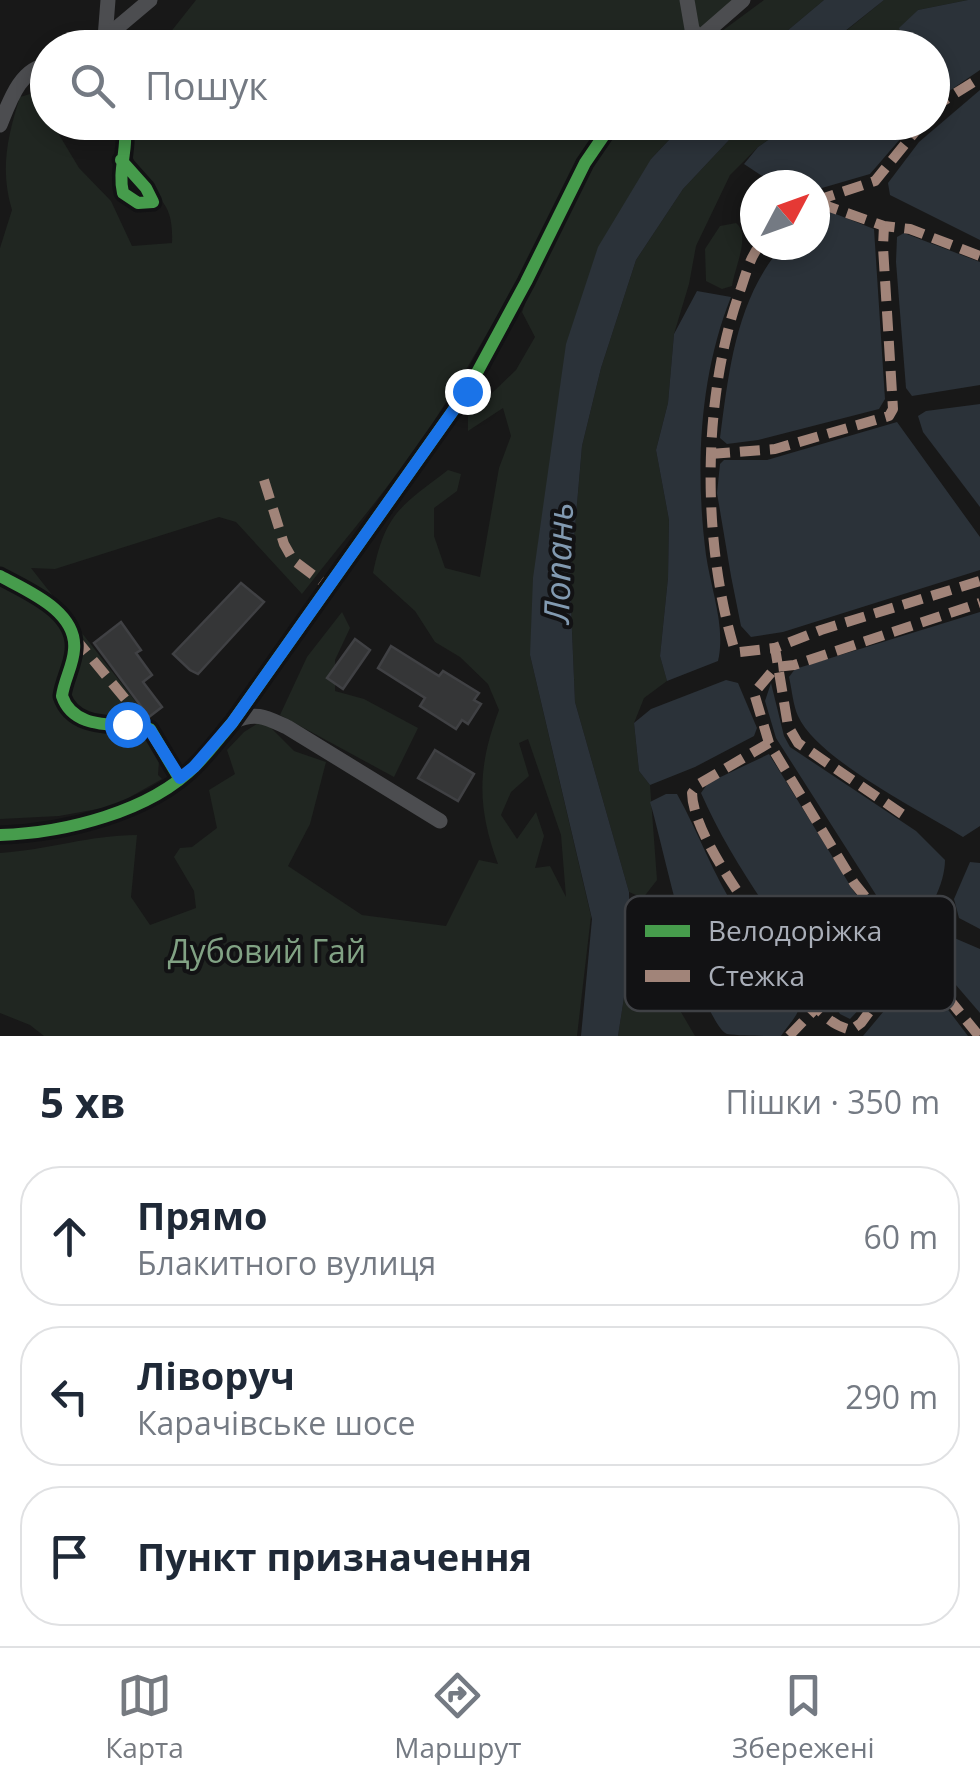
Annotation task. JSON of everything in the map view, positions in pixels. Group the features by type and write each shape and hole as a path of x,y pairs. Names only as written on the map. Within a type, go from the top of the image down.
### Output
{"street":[{"path":"102,30 108,0"},
{"path":"114,30 150,0"},
{"path":"687,0 692,30"},
{"path":"708,30 743,0"},
{"path":"0,125 30,71"},
{"path":"121,160 125,140"},
{"path":"0,835 28,834 118,813 158,794 194,767 232,723 467,391 585,163 601,140"},
{"path":"0,576 35,593 57,611 72,635 74,648 62,696 72,715 83,721 150,730 180,778"},
{"path":"232,723 248,715 260,715 440,821"}],"green space":[{"path":"196,0 736,0 703,30 172,30"},
{"path":"764,0 824,0 788,30 723,30"},
{"path":"884,0 968,0 918,10 901,30 847,30"},
{"name":"Дубовий Гай","path":"30,94 30,140 62,140 79,168 111,201 132,246 172,243 172,228 163,202 136,166 129,140 669,140 651,159 530,655 591,916 577,1036 44,1036 30,1025 0,1013 0,853 137,835 131,897 150,925 196,908 194,891 174,857 180,848 192,847 217,828 209,790 235,774 227,750 263,720 294,751 326,762 310,824 288,866 362,915 446,926 479,860 498,864 483,806 483,769 499,710 488,684 460,657 435,642 415,611 373,573 383,536 397,513 448,470 461,474 457,491 434,508 434,536 445,568 480,577 499,468 511,436 503,408 468,431 468,416 516,370 535,337 522,312 551,232 583,167 432,424 302,594 236,522 219,517 55,569 31,568 161,734 158,775 162,779 114,806 59,816 0,819 0,248 12,210 6,182 12,126 20,97","holes":["528,739 561,835 566,897 550,866 535,868 544,836 536,812 517,839 501,815 511,792 529,776 519,743"]},
{"path":"729,140 768,140 730,175 696,246 674,334 668,403 656,450 669,520 660,656 667,681 644,698 634,723 639,771 650,785 657,880 645,896 638,896 629,892 575,702 570,585 582,446 601,368 636,260 683,189"},
{"path":"736,223 740,228 740,256 732,286 722,289 706,281 705,249 720,226"},
{"path":"342,612 350,628 335,660 335,691 364,699 418,728 394,777 280,715 307,657"},
{"path":"625,991 625,1011 680,1011 695,1036 618,1036"}],"water":[{"path":"824,0 884,0 846,30 788,30"},
{"path":"980,0 980,70 950,90 950,30 900,30 918,10"},
{"path":"980,90 980,240 890,195 888,183 919,142 950,140 950,116"},
{"name":"Лопань","path":"669,140 729,140 683,189 636,260 601,368 582,446 570,585 575,702 629,896 625,896 625,991 618,1036 581,1036 592,919 530,655 533,578 566,344 598,247 651,159"},
{"path":"768,140 899,140 870,174 830,186 830,170 753,170 744,164"},
{"path":"830,212 874,229 885,399 879,409 758,440 727,444 720,438 731,361 745,312 772,260 830,260"},
{"path":"904,233 980,262 980,385 912,396 906,388 896,262 897,237"},
{"path":"697,291 731,297 712,359 702,424 703,523 720,648 718,661 667,681 660,656 669,520 656,450 668,403 674,334"},
{"path":"980,404 980,507 923,432 918,416 926,411"},
{"path":"897,422 980,537 980,570 783,632 751,637 741,626 731,576 717,493 720,464 724,460 767,460"},
{"path":"980,612 980,826 963,837 872,783 826,749 798,716 789,677 795,669"},
{"path":"726,680 738,683 757,728 754,736 650,785 639,771 634,723 651,709"},
{"path":"771,683 790,747 916,831 945,860 935,896 877,896 776,738 765,701"},
{"path":"769,754 857,896 760,896 701,793 708,783"},
{"path":"666,794 677,794 728,896 674,896 650,802"},
{"path":"970,862 980,863 980,929 959,918 955,897"},
{"path":"955,938 980,949 980,1013 955,984"},
{"path":"711,1011 797,1011 781,1036 727,1034"},
{"path":"838,1011 858,1011 850,1019"},
{"path":"884,1011 949,1011 968,1036 863,1036"}],"building":[{"path":"241,583 264,602 198,674 190,670 173,654"},
{"path":"121,622 141,650 136,653 152,675 143,682 162,707 149,717 94,643"},
{"path":"355,639 370,650 343,689 327,678"},
{"path":"391,646 439,676 443,671 479,693 474,700 481,704 468,724 462,720 456,729 420,706 425,698 378,668"},
{"path":"435,750 474,774 458,801 418,778"}],"marked path":[{"path":"950,97 980,78"},
{"path":"830,196 875,181 908,140"},
{"path":"830,207 884,226 910,229 980,256"},
{"path":"710,454 775,449 889,416 893,409 884,226"},
{"path":"751,260 727,335 718,379 713,424 712,516 716,562 734,648 740,652 775,648"},
{"path":"264,480 284,544 293,560 329,587"},
{"path":"902,814 798,743 788,726 775,648 980,581"},
{"path":"865,896 769,743 754,693 776,667 794,665 980,603"},
{"path":"74,637 150,729"},
{"path":"741,896 702,831 692,793 699,784 769,743"},
{"path":"955,1007 979,1036"},
{"path":"789,1036 813,1011"},
{"path":"820,1011 851,1030 870,1011"}],"cycle path":[{"path":"123,162 125,140"},
{"path":"0,835 51,830 131,807 177,781 210,750 467,391 585,163 601,140"},
{"path":"123,162 146,188 153,202 138,203 123,193 123,162"},
{"path":"0,576 49,604 68,624 74,650 62,696 68,707 87,720 150,729 179,778"}],"route":[{"path":"127,724 150,730 180,778 194,767 232,723 467,391"}]}
